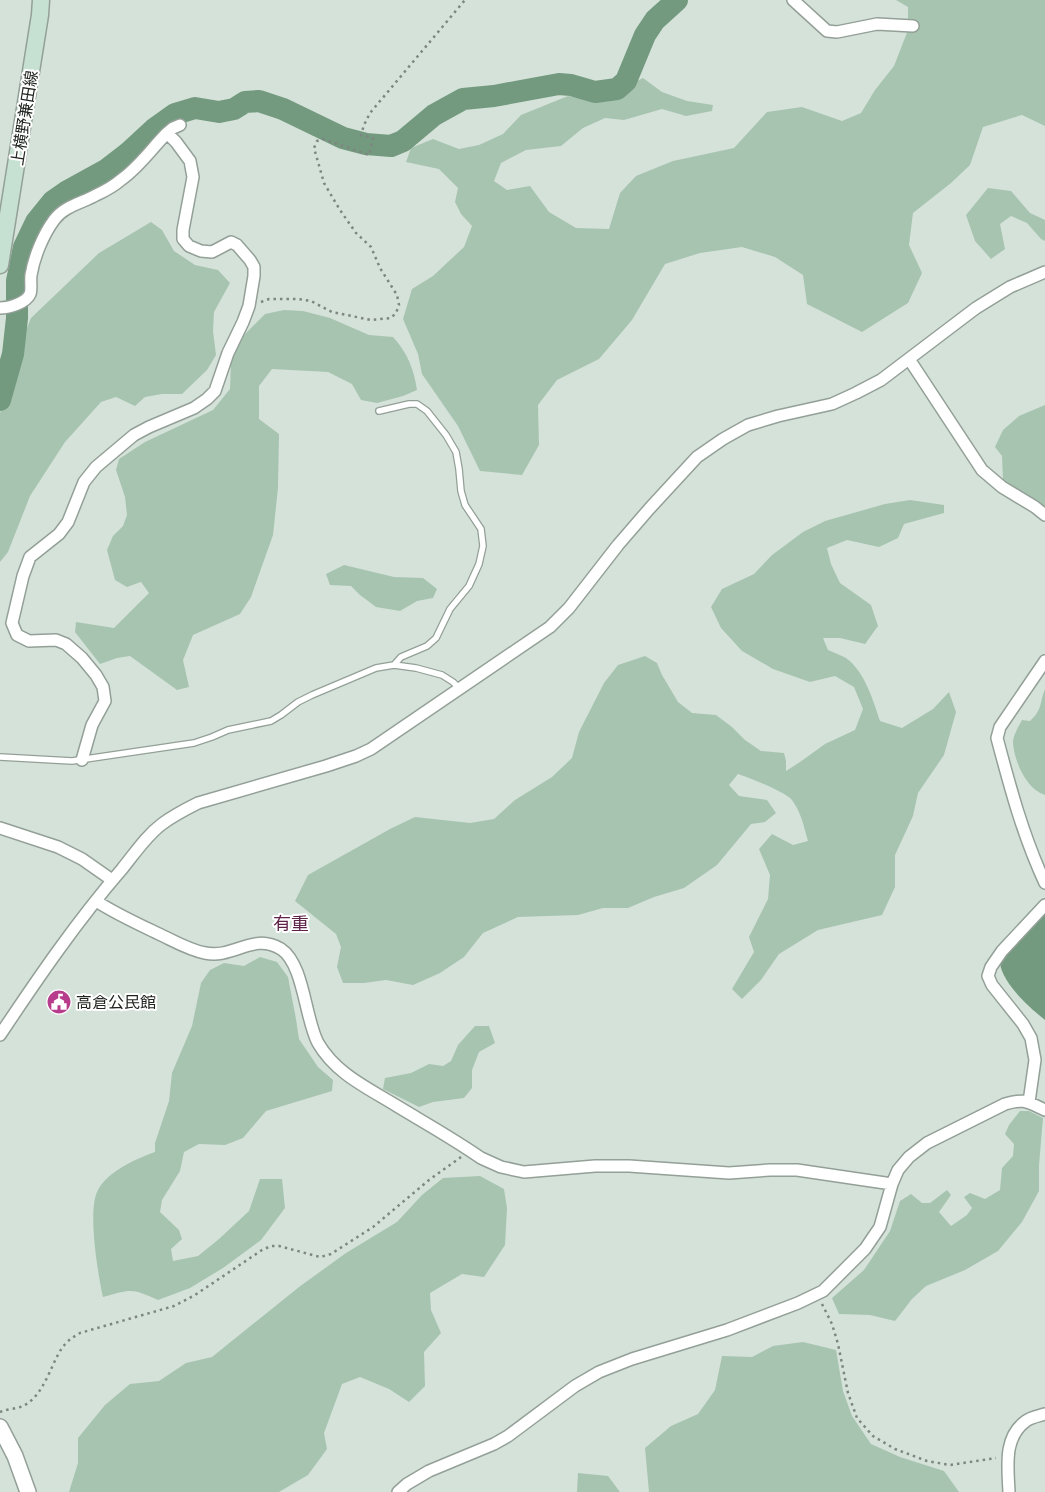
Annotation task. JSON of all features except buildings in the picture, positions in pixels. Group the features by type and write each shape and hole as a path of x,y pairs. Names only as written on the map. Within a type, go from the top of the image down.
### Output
{"main road":[{"name":"上横野兼田線","path":"0,265 41,0"}],"street":[{"path":"793,0 827,31 837,32 876,24 913,26"},
{"path":"2,308 26,300 31,293 34,262 54,219 64,209 96,195 121,180 137,167 167,133 180,125"},
{"path":"82,760 92,725 105,701 103,687 82,658 66,644 56,640 29,641 17,635 12,623 30,557 59,534 68,522 84,482 96,467 134,435 194,408 208,399 215,391 228,353 249,306 254,276 254,267 237,245 231,242 212,252 201,251 189,246 183,239 182,230 193,177 190,161 167,133"},
{"path":"0,1034 42,973 112,880 146,839 162,824 198,802 356,756 371,749 550,627 570,608 618,545 697,457 748,425 832,404 881,380 976,308 1010,287 1045,272"},
{"path":"909,359 982,470 1002,487 1045,515"},
{"path":"1045,662 1000,727 997,738 1018,815 1037,867 1045,882"},
{"path":"0,828 58,847 82,859 112,880"},
{"path":"96,901 119,915 187,948 206,953 220,954 234,951 248,944 261,943 272,945 282,950 289,956 294,966 302,987 310,1023 318,1042 329,1059 342,1071 364,1086 481,1158 500,1167 524,1172 595,1166 629,1166 729,1173 797,1170 892,1184"},
{"path":"1029,1102 1035,1060 1030,1038 1023,1024 992,985 988,976 991,967 1002,951 1045,904"},
{"path":"398,1492 407,1484 429,1471 494,1444 508,1436 575,1386 599,1372 632,1359 727,1330 798,1303 823,1290 865,1249 880,1227 892,1184 898,1170 909,1157 927,1143 1005,1104 1018,1100 1029,1102 1045,1110"},
{"path":"1009,1492 1008,1447 1016,1430 1027,1420 1045,1415"},
{"path":"0,1427 28,1492"}],"lane":[{"path":"379,410 416,404 427,411 446,435 456,452 461,491 465,504 481,529 483,546 479,564 469,586 450,609 436,638 427,646 401,658 394,664"},
{"path":"0,757 72,761 194,743 228,730 271,721 298,702 312,695 376,668 394,664 442,675 460,688"}],"path":[{"path":"249,306 269,299 298,299 311,301 332,312 371,320 391,318 396,313 399,305 398,295 380,268 371,247 356,233 324,183 314,148 317,141 323,139 369,155 373,138 361,135 370,113 465,0"},
{"path":"0,1412 22,1406 32,1400 40,1391 63,1347 70,1339 80,1333 174,1306 195,1295 262,1250 271,1246 279,1246 320,1257 331,1254 373,1227 429,1180 470,1150"},
{"path":"816,1294 824,1307 838,1344 848,1393 857,1418 873,1436 895,1449 928,1461 950,1466 996,1458 1008,1460"}],"shaded area":[{"path":"896,0 1045,0 1045,126 1022,115 983,127 970,165 951,183 913,213 909,245 922,273 908,303 862,332 807,304 803,275 775,257 742,247 700,253 665,264 632,320 599,359 557,380 538,405 539,445 522,475 480,471 458,426 422,374 418,354 403,319 412,289 433,276 464,247 472,226 461,214 455,202 458,188 439,169 406,162 411,148 433,139 459,149 479,145 503,134 521,115 568,96 596,101 622,98 633,83 643,78 662,92 687,101 713,105 712,111 686,116 662,109 624,120 605,118 583,128 561,146 526,150 501,163 494,181 507,190 530,186 549,212 576,228 609,229 620,193 636,176 673,161 734,148 767,112 802,107 842,121 861,113 875,90 894,66 908,30 908,7"},
{"path":"988,188 1011,191 1030,213 1045,220 1045,241 1027,223 1011,216 1000,224 1005,249 991,259 975,241 966,215"},
{"path":"151,222 162,230 174,251 195,265 218,270 230,283 214,312 213,331 216,355 207,370 182,394 162,394 145,397 135,406 116,397 101,402 65,442 30,496 8,552 0,562 0,413 15,377 24,335 31,318 99,253"},
{"path":"284,310 303,311 330,318 369,335 393,337 409,361 417,390 377,403 361,400 352,384 328,372 272,369 259,386 259,419 279,434 278,488 273,535 251,597 240,614 193,635 183,660 189,687 177,690 130,656 100,664 75,632 76,622 114,628 149,593 141,582 127,587 115,580 107,550 113,536 123,526 127,515 125,497 116,470 119,459 145,442 213,410 230,389 231,362 243,336 265,314"},
{"path":"1045,405 1045,511 1010,489 1003,480 1002,456 995,447 1003,430 1019,416"},
{"path":"910,500 944,505 944,513 904,524 898,538 879,547 847,540 827,548 831,564 840,583 871,605 878,626 865,644 840,638 823,638 828,650 846,658 858,671 868,687 880,721 902,728 933,709 949,692 956,712 944,755 918,793 913,816 895,855 895,887 882,915 818,930 779,954 761,980 742,999 732,989 754,952 749,937 768,899 770,875 759,849 772,834 793,845 808,841 804,825 792,800 775,789 738,774 729,785 739,796 767,800 776,813 765,822 751,824 717,865 684,888 654,897 628,908 603,908 578,915 518,917 483,933 464,957 440,973 413,985 386,980 343,983 337,967 341,947 336,934 295,901 308,875 415,817 470,823 494,819 515,800 552,777 572,758 579,732 604,683 618,665 645,656 657,663 678,702 692,713 716,715 761,751 784,753 786,771 825,744 855,730 863,709 854,687 835,676 810,682 773,669 742,651 721,628 711,607 722,589 754,574 772,555 803,532 825,521 885,504"},
{"path":"344,565 394,577 423,578 437,589 433,598 417,601 400,611 376,607 351,586 330,585 326,574"},
{"path":"1045,689 1045,795 1032,787 1022,773 1016,757 1013,739 1022,720 1030,721 1037,713"},
{"path":"1045,913 1045,1020 1011,987 1002,971 1000,963"},
{"path":"260,957 277,962 288,977 299,1039 318,1067 333,1080 332,1091 266,1111 243,1138 225,1145 199,1144 184,1152 180,1171 162,1200 160,1212 179,1230 182,1239 171,1249 173,1261 198,1256 249,1211 260,1179 282,1179 285,1208 261,1240 223,1268 190,1288 158,1300 142,1293 131,1291 103,1297 93,1226 93,1212 98,1190 115,1171 155,1152 155,1143 169,1101 172,1073 192,1026 201,983 210,970 224,963 244,966"},
{"path":"475,1026 489,1026 495,1043 479,1052 472,1070 472,1088 464,1098 433,1102 419,1107 383,1089 385,1078 411,1073 429,1064 443,1066 451,1061 458,1045"},
{"path":"1020,1111 1029,1111 1043,1118 1039,1191 1022,1222 998,1251 965,1270 926,1286 912,1299 895,1321 870,1315 839,1314 832,1298 864,1270 890,1231 900,1201 911,1194 922,1203 930,1203 947,1190 951,1195 939,1212 951,1226 967,1215 972,1208 964,1197 970,1193 985,1199 1000,1190 1002,1168 1013,1156 1014,1144 1005,1134 1009,1125"},
{"path":"480,1176 504,1189 507,1208 505,1245 484,1277 462,1274 430,1293 431,1310 441,1333 424,1352 425,1386 409,1402 389,1389 360,1377 342,1384 324,1433 327,1449 308,1475 279,1492 69,1492 78,1463 78,1438 105,1405 130,1384 159,1381 186,1363 212,1357 299,1287 346,1253 397,1222 422,1195 443,1178"},
{"path":"803,1342 836,1350 843,1391 852,1416 871,1444 900,1457 944,1471 959,1492 649,1492 645,1448 671,1426 698,1414 715,1390 722,1356 752,1357 773,1346"},
{"path":"578,1473 608,1476 620,1492 577,1492"}],"waterway":[{"path":"0,400 13,354 17,318 17,281 24,247 36,222 53,201 106,170 154,129 175,114 195,108 219,112 234,109 245,102 259,101 283,109 343,138 366,144 391,146 403,141 434,115 463,99 494,96 559,84 571,85 595,92 617,89 626,81 645,35 655,20 677,0"}],"place":[{"name":"高倉公民館","path":"59,1002"}],"district":[{"name":"有重","path":"291,923"}]}
